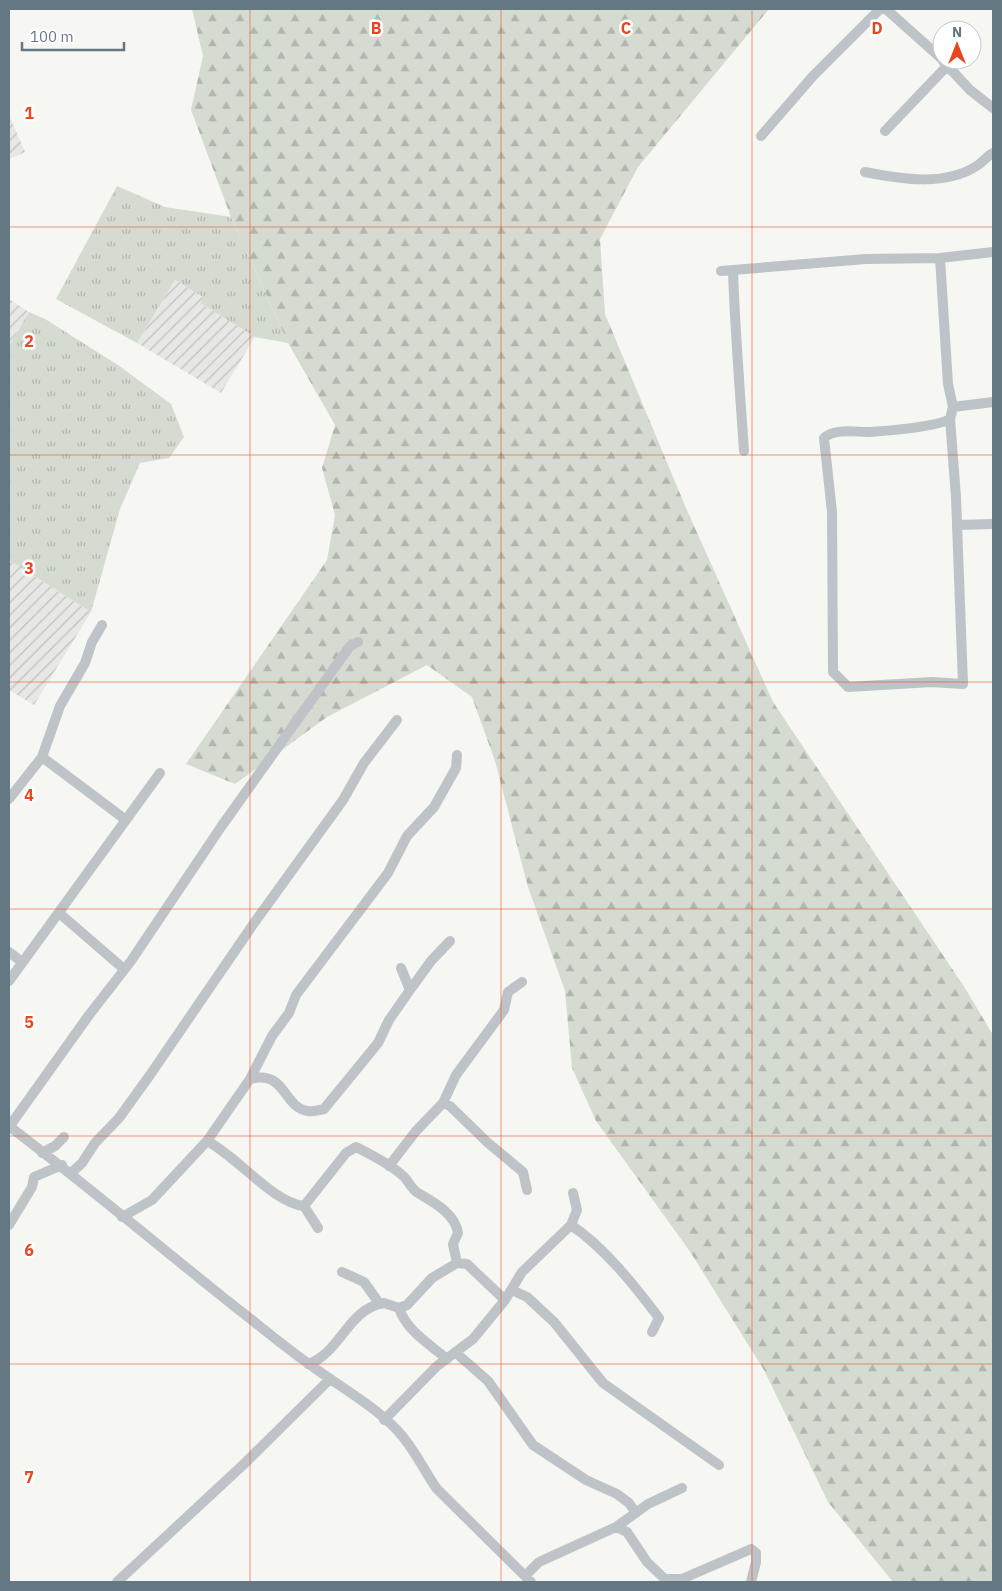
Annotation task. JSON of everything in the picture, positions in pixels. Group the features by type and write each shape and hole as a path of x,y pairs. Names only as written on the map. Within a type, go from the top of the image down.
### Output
{"street":[{"path":"762,136 813,76 880,9"},
{"path":"886,9 932,51"},
{"path":"885,130 937,70"},
{"path":"951,70 970,90 993,108"},
{"path":"865,172 905,178 949,177 978,165 993,153"},
{"path":"721,271 866,259 940,258 993,252"},
{"path":"940,258 948,384 953,408 950,419 957,526 963,684 932,682 848,687 833,672 832,512 824,438 828,433 882,431 942,424 950,419"},
{"path":"733,271 736,352 741,387 744,452"},
{"path":"953,408 993,402"},
{"path":"957,526 993,524"},
{"path":"9,799 42,757 60,706 86,662 92,642 102,625"},
{"path":"358,642 350,646 300,719 234,808 124,969 9,1127 42,1153 62,1165 122,1217 162,1246 201,1280 308,1364 396,1429 418,1456 426,1474 437,1489 525,1579 539,1562 616,1527 648,1504 682,1488"},
{"path":"70,1173 82,1163 95,1143 119,1118 305,849 343,800 364,763 397,720"},
{"path":"122,1217 152,1200 207,1141 250,1080 272,1036 289,1013 296,996 388,873 407,836 434,807 456,768 457,756"},
{"path":"42,757 126,820"},
{"path":"9,981 160,772"},
{"path":"59,913 124,969"},
{"path":"250,1080 261,1076 268,1078 300,1108 306,1111 324,1109 378,1043 389,1020 410,990 431,961 450,941"},
{"path":"9,952 22,962"},
{"path":"401,968 410,990"},
{"path":"389,1166 416,1131 443,1103 456,1075 504,1010 508,992 522,982"},
{"path":"443,1103 450,1106 487,1142 523,1172 527,1190"},
{"path":"42,1153 55,1146 64,1137"},
{"path":"207,1141 224,1151 286,1201 304,1206 318,1228"},
{"path":"304,1206 337,1163 352,1148 356,1147 389,1166 404,1177 409,1186 418,1194 428,1196 439,1205 451,1219 458,1233 453,1244 456,1263"},
{"path":"9,1225 32,1187 34,1177 62,1165"},
{"path":"384,1420 437,1366 473,1339 505,1300 522,1272 571,1225 577,1210 573,1193"},
{"path":"571,1225 589,1238 642,1296 659,1318 652,1332"},
{"path":"342,1272 364,1282 380,1303 398,1308 407,1305 432,1278 456,1263 466,1264 505,1300"},
{"path":"512,1290 527,1297 554,1322 596,1377 719,1465"},
{"path":"308,1364 322,1358 356,1318 380,1303"},
{"path":"398,1308 408,1326 447,1359"},
{"path":"455,1352 488,1381 533,1445 586,1480 617,1494 629,1503 636,1513"},
{"path":"117,1582 244,1464 330,1379"},
{"path":"616,1527 627,1532 647,1562 666,1581 682,1579 751,1549 756,1553 756,1562 751,1582"}],"shaded area":[{"path":"9,115 25,152 9,159"},
{"path":"175,280 203,297 200,303 255,337 221,393 137,343"},
{"path":"9,299 29,312 9,346"},
{"path":"9,560 91,612 34,705 9,690"}],"green space":[{"path":"192,9 769,9 638,167 600,239 605,314 686,508 773,702 965,988 993,1035 993,1582 893,1582 828,1502 764,1370 691,1253 596,1121 572,1068 565,991 528,887 495,761 472,697 427,665 327,717 235,784 186,764 327,560 335,515 322,468 335,425 288,343 231,217 191,110 203,56"},
{"path":"117,186 165,207 231,217 288,343 255,337 200,303 203,297 175,280 137,343 56,299"},
{"path":"29,312 45,319 118,365 171,404 184,437 169,458 140,463 120,509 91,612 9,560 9,346"}]}
